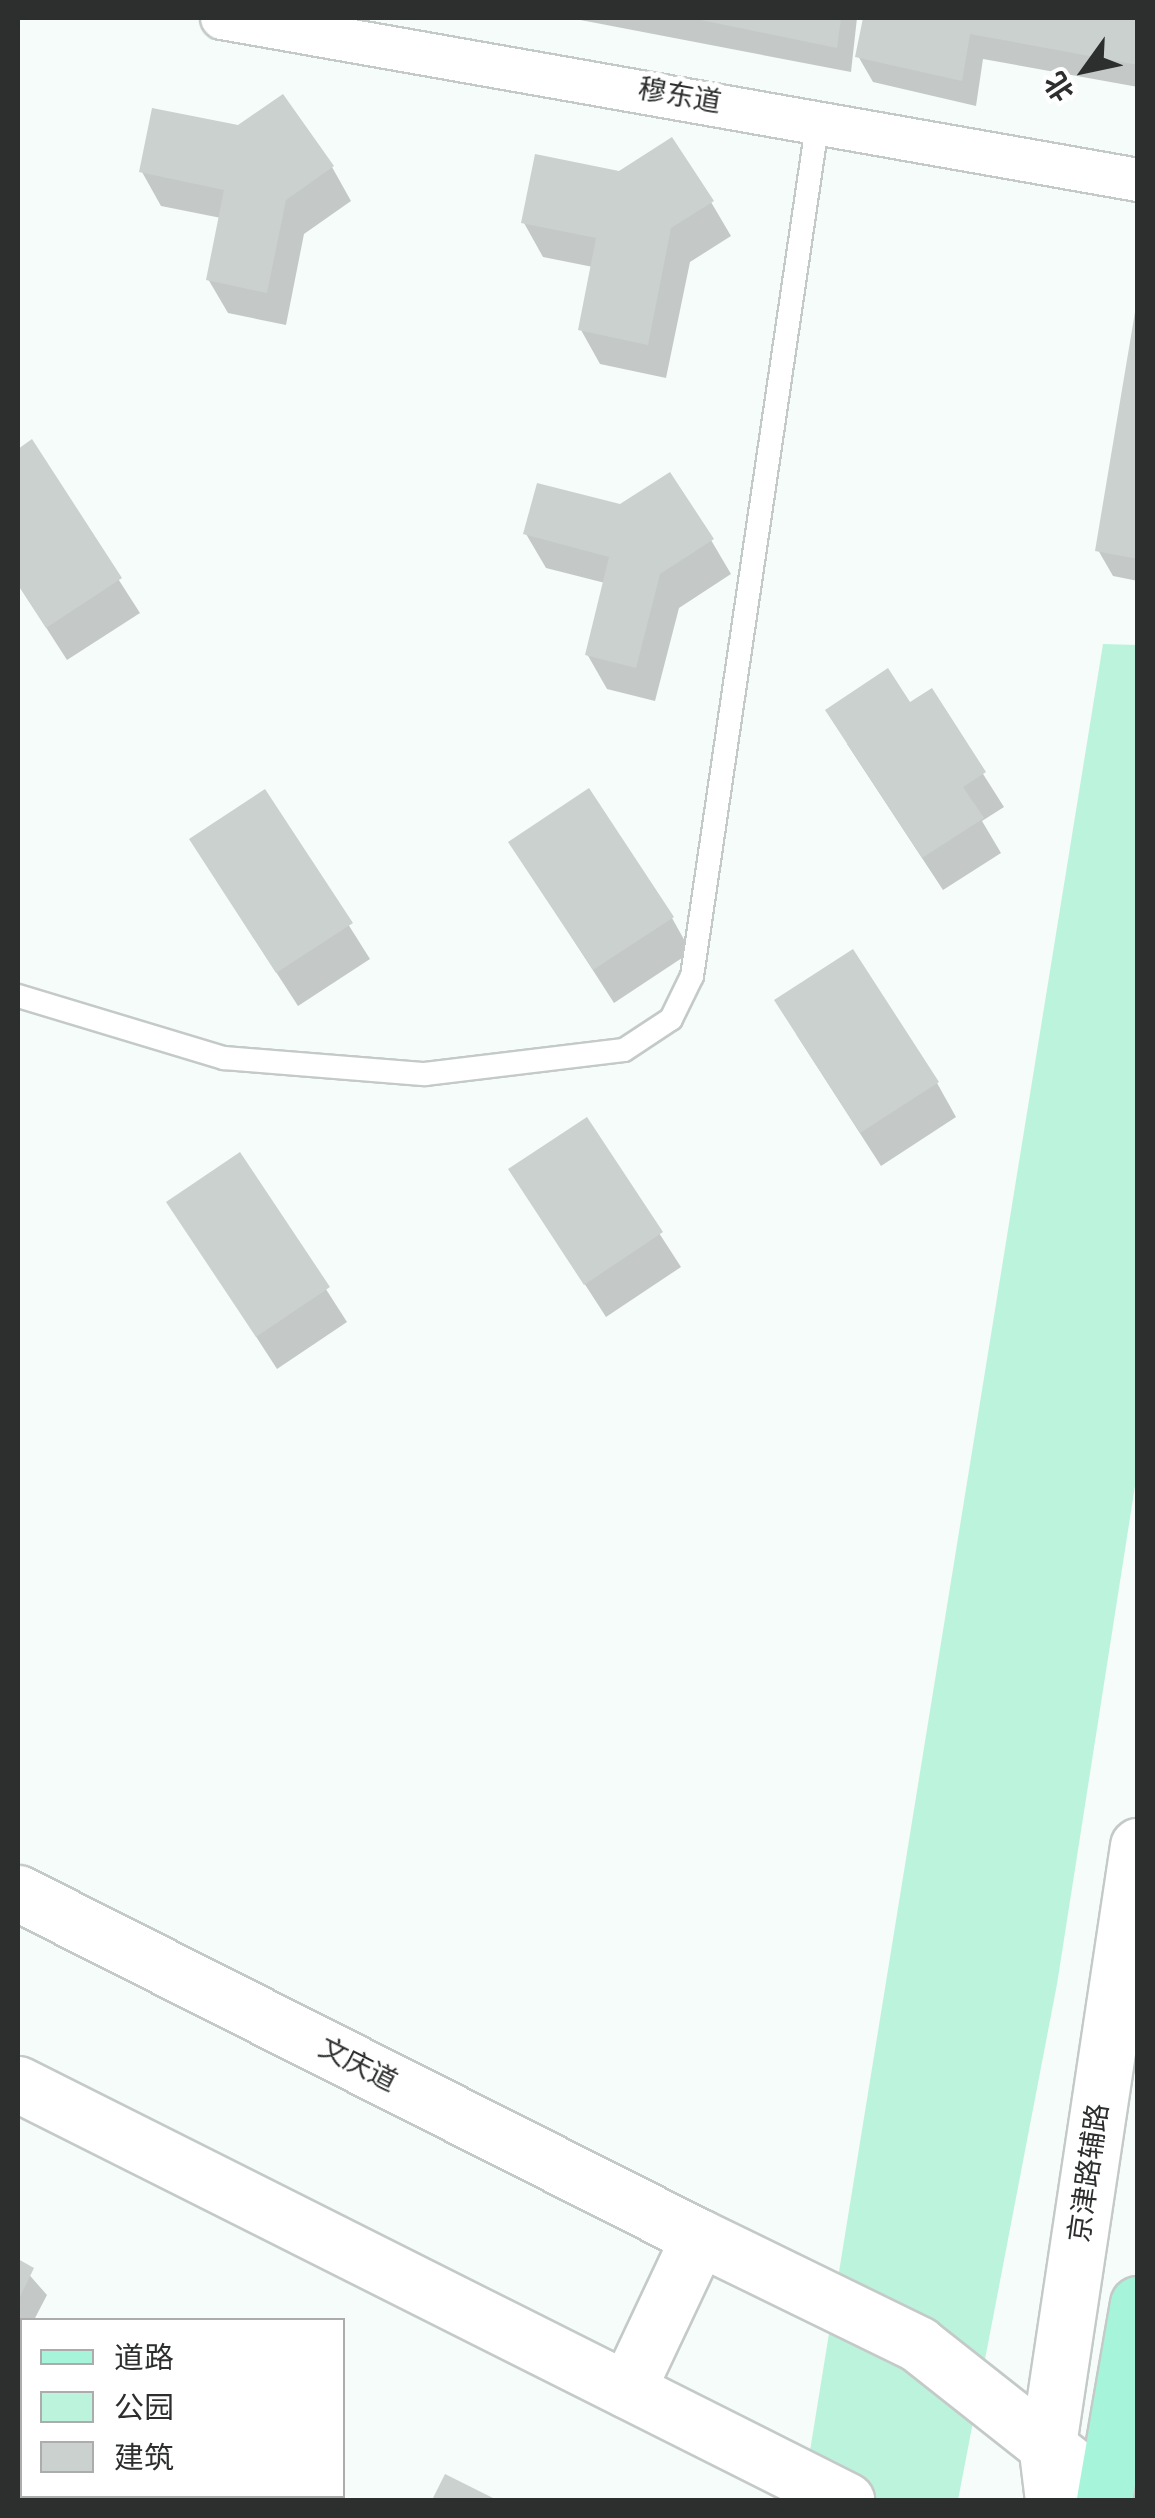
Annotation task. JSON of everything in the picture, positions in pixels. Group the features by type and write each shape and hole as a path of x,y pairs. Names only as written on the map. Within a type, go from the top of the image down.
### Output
{"main road":[{"name":"京津路辅路","path":"1050,2476 1138,1846"},
{"name":"文庆道","path":"18,1893 918,2344 1050,2476 1114,2496"},
{"path":"18,2084 846,2500"},
{"path":"627,2390 699,2237"},
{"path":"1114,2496 1138,2304"}],"street":[{"name":"穆东道","path":"233,18 1138,180"}],"lane":[{"path":"18,996 224,1058 426,1074 624,1050 670,1020 692,976 818,120"}],"green space":[{"path":"1103,644 1137,645 1137,1473 1057,1984 958,2500 802,2500"}],"building":[{"path":"691,18 841,18 837,48"},
{"path":"863,18 1138,18 1138,65 970,34 962,81 855,57"},
{"path":"283,94 334,166 286,200 267,293 206,280 224,190 139,172 152,108 238,125"},
{"path":"672,137 714,201 671,228 648,345 578,330 596,238 521,223 535,154 619,171"},
{"path":"1138,312 1138,559 1095,551"},
{"path":"32,439 122,578 46,628 18,585 18,449"},
{"path":"670,472 714,539 660,574 636,668 585,655 609,557 523,534 537,483 620,504"},
{"path":"888,668 910,702 932,688 986,772 963,787 984,818 922,858 825,710"},
{"path":"589,788 674,917 593,970 508,842"},
{"path":"265,789 353,923 276,973 189,839"},
{"path":"853,949 939,1082 860,1133 774,1000"},
{"path":"587,1117 663,1232 584,1285 508,1169"},
{"path":"240,1152 330,1287 256,1337 166,1202"},
{"path":"18,2259 34,2268 18,2301"},
{"path":"18,2396 20,2498 222,2500 18,2500"},
{"path":"445,2474 497,2500 432,2500"}]}
